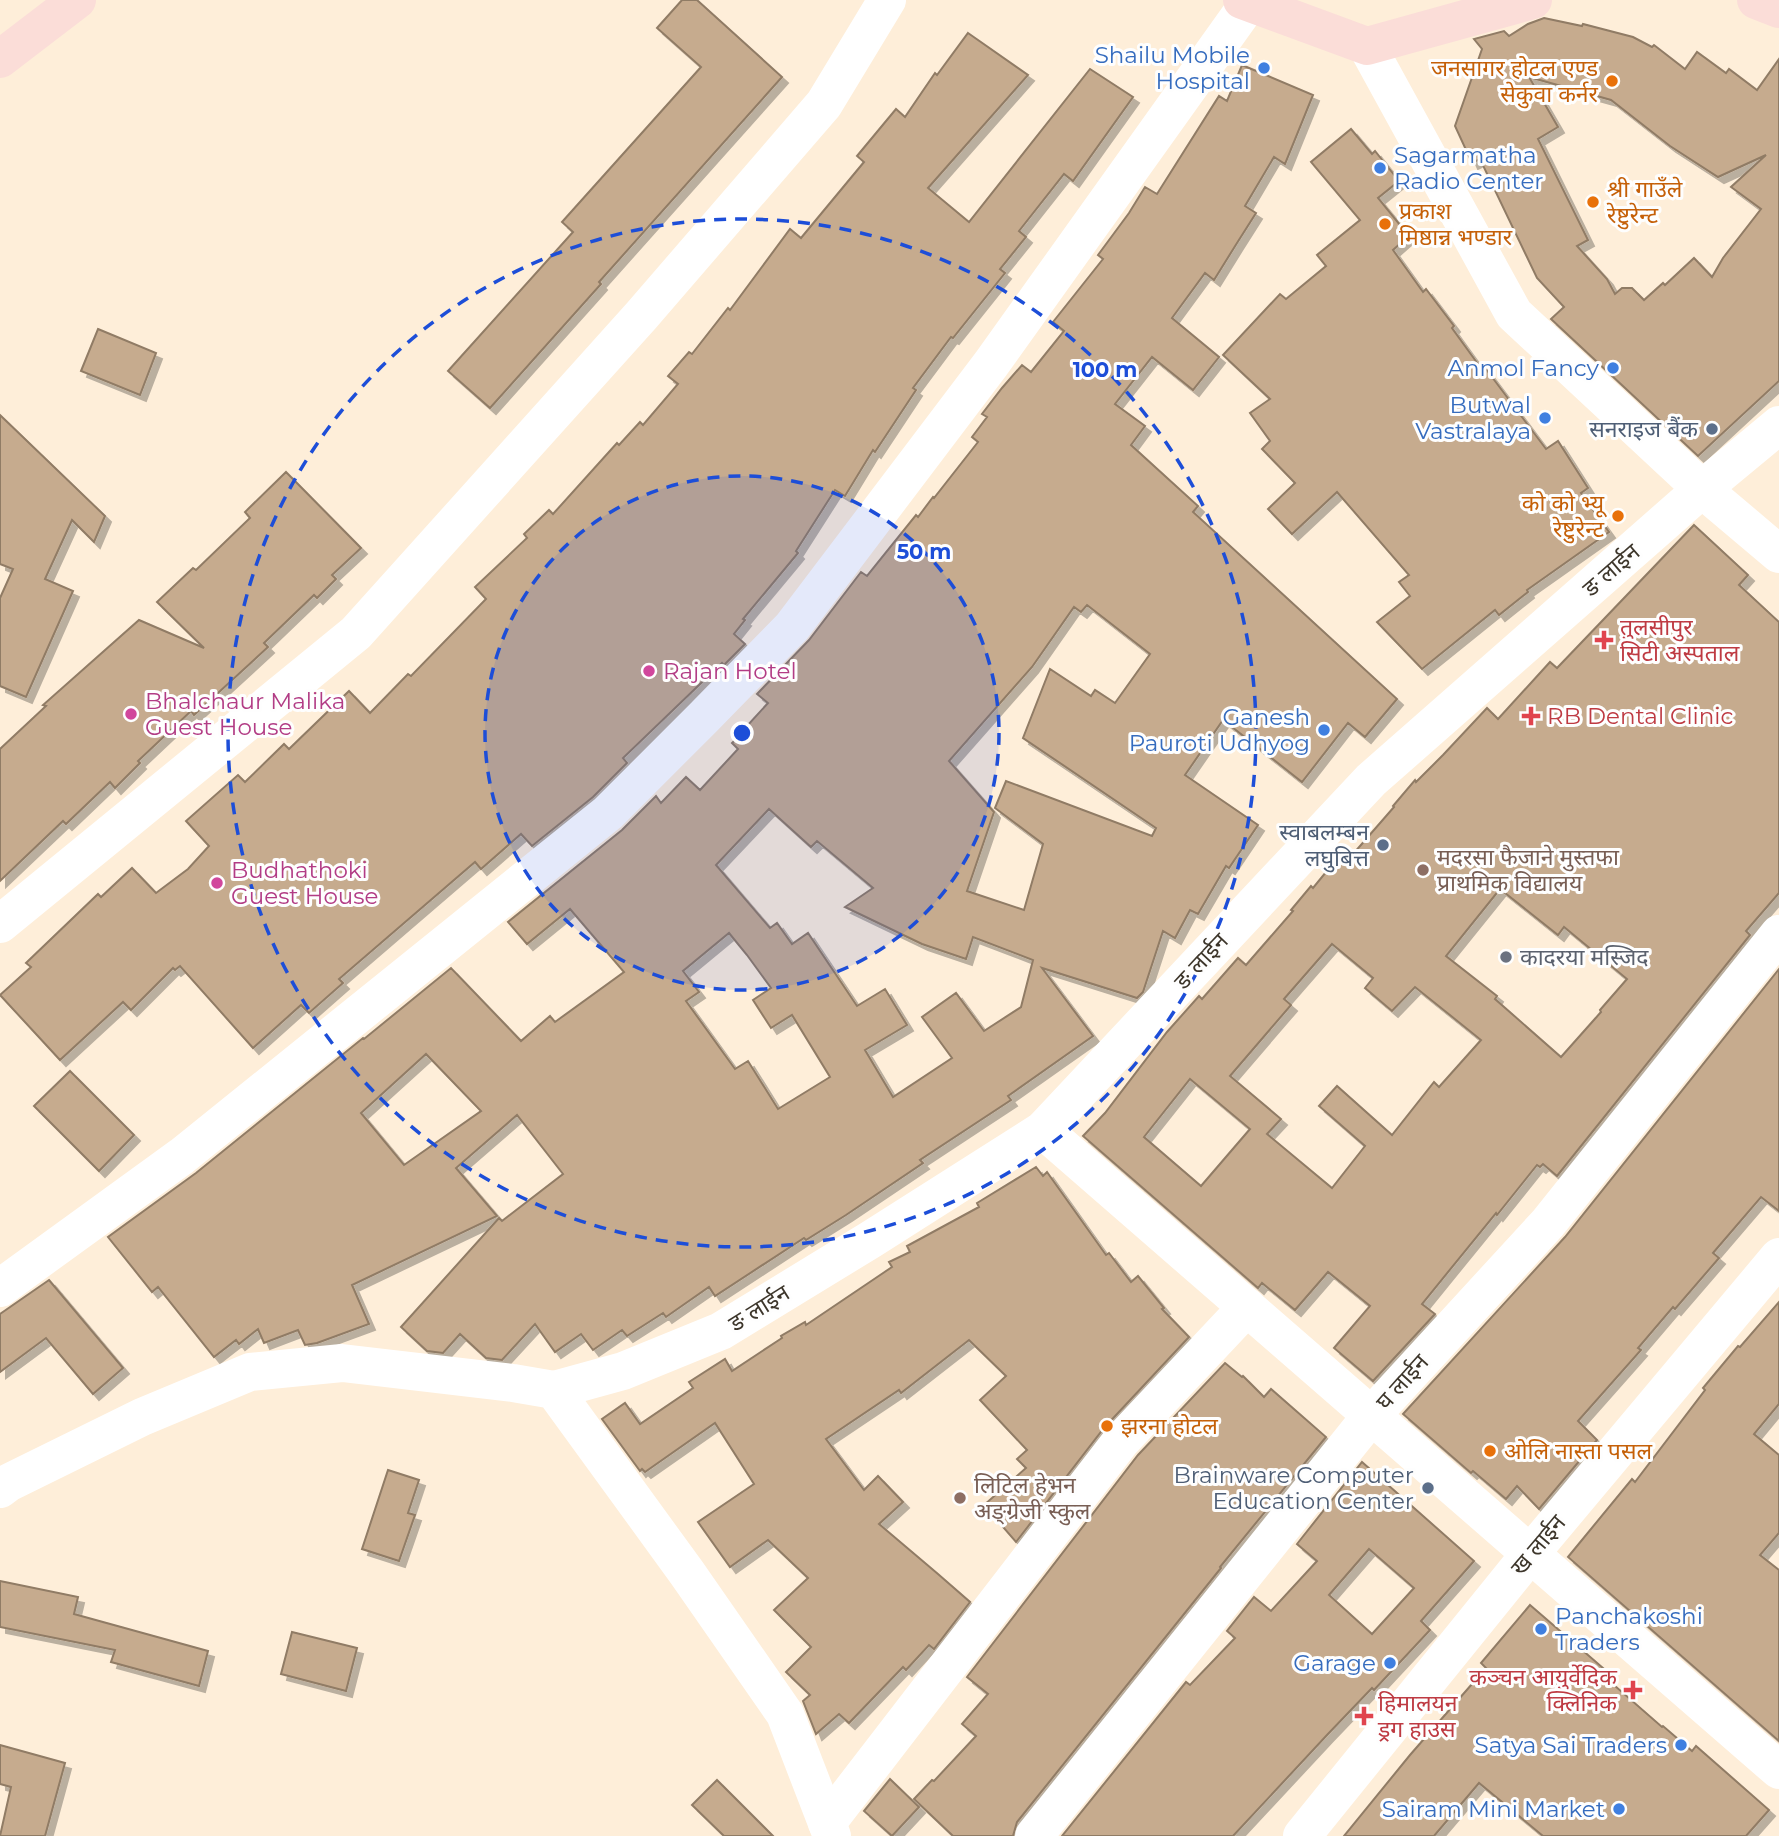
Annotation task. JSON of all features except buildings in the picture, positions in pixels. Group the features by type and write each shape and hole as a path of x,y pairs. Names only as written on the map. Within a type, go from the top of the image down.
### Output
{"main road":[{"path":"0,59 77,0"},
{"path":"1248,1 1367,46 1533,0"},
{"path":"1756,0 1779,9"}],"street":[{"path":"0,924 356,633 641,316 824,104 887,0"},
{"path":"0,1288 182,1156 608,813 792,627 991,364 1248,1"},
{"path":"1367,46 1514,314 1702,489 1779,554"},
{"name":"ङ लाईन","path":"554,1390 623,1370 721,1331 1043,1130 1371,780 1702,489 1779,425"},
{"name":"घ लाईन","path":"1034,1836 1371,1416 1548,1223 1779,934"},
{"path":"1043,1130 1779,1770"},
{"name":"ख लाईन","path":"1302,1836 1530,1553 1779,1257"},
{"path":"829,1829 1121,1441 1247,1307"},
{"path":"0,1489 142,1416 250,1372 342,1363 554,1390 785,1714 829,1829"}],"place":[{"name":"Shailu Mobile Hospital","path":"1264,68"},
{"name":"जनसागर होटल एण्ड सेकुवा कर्नर","path":"1612,81"},
{"name":"Sagarmatha Radio Center","path":"1380,168"},
{"name":"श्री गाउँले रेष्टुरेन्ट","path":"1593,202"},
{"name":"प्रकाश मिष्ठान्न भण्डार","path":"1385,224"},
{"name":"Anmol Fancy","path":"1613,368"},
{"name":"Butwal Vastralaya","path":"1545,418"},
{"name":"सनराइज बैंक","path":"1712,429"},
{"name":"को को भ्यू रेष्टुरेन्ट","path":"1618,516"},
{"name":"तुलसीपुर सिटी अस्पताल","path":"1604,640"},
{"name":"Rajan Hotel","path":"649,671"},
{"name":"Bhalchaur Malika Guest House","path":"131,714"},
{"name":"RB Dental Clinic","path":"1531,716"},
{"name":"Ganesh Pauroti Udhyog","path":"1324,730"},
{"name":"स्वाबलम्बन लघुबित्त","path":"1383,845"},
{"name":"मदरसा फैजाने मुस्तफा प्राथमिक विद्यालय","path":"1423,870"},
{"name":"Budhathoki Guest House","path":"217,883"},
{"name":"कादरया मस्जिद","path":"1506,957"},
{"name":"झरना होटल","path":"1107,1426"},
{"name":"ओलि नास्ता पसल","path":"1490,1451"},
{"name":"Brainware Computer Education Center","path":"1428,1488"},
{"name":"लिटिल हेभन अङ्‍ग्रेजी स्कुल","path":"960,1498"},
{"name":"Panchakoshi Traders","path":"1541,1629"},
{"name":"Garage","path":"1390,1663"},
{"name":"कञ्चन आयुर्वेदिक क्लिनिक","path":"1633,1690"},
{"name":"हिमालयन ड्रग हाउस","path":"1364,1716"},
{"name":"Satya Sai Traders","path":"1681,1745"},
{"name":"Sairam Mini Market","path":"1619,1809"}]}
